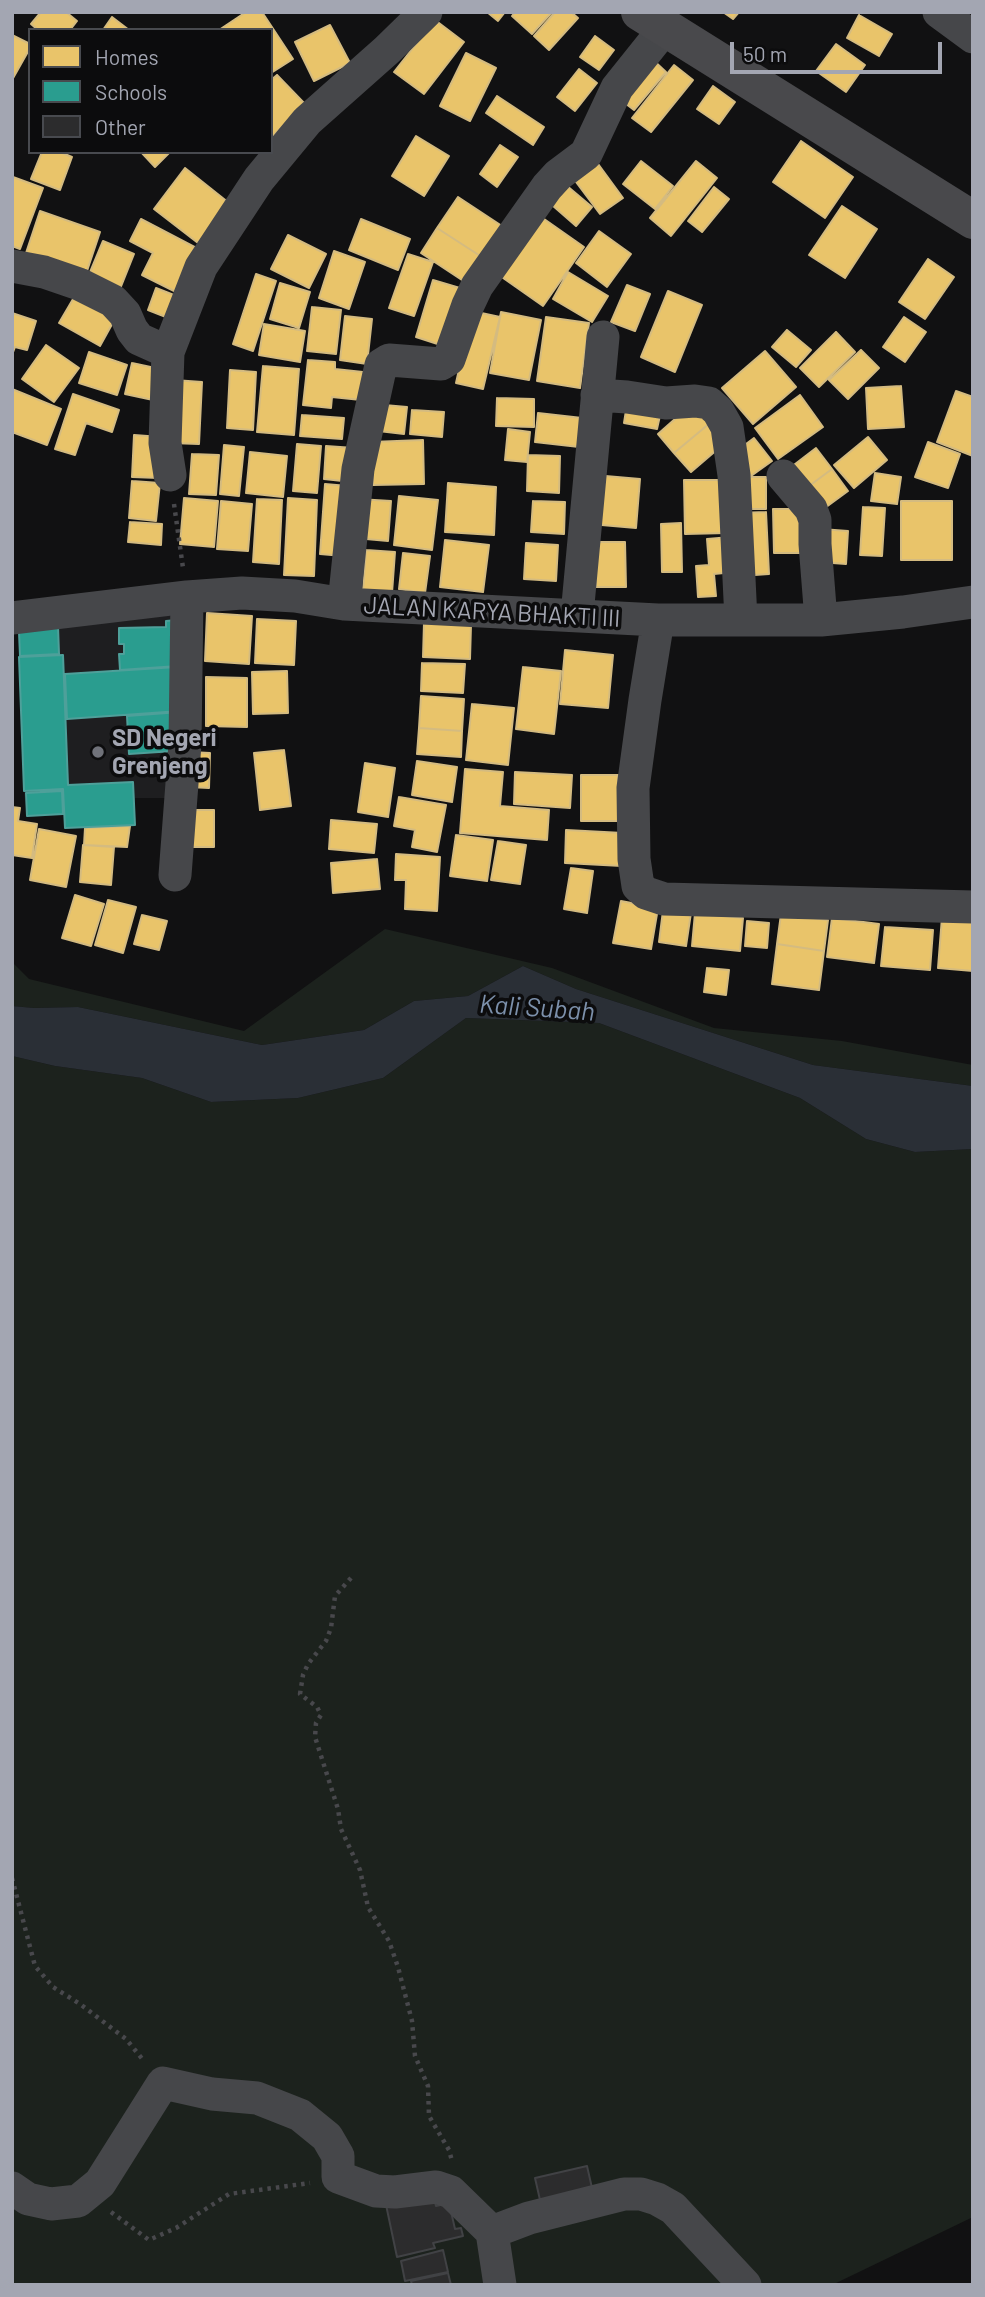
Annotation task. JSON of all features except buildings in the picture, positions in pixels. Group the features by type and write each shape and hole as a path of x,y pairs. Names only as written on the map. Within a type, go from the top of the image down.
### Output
{"main road":[{"path":"652,20 973,220"}],"street":[{"path":"170,475 165,443 167,352 201,267 259,179 307,121 426,12"},
{"path":"939,12 971,30"},
{"path":"344,604 358,469 381,365 389,360 440,364 449,359 477,286 558,175 586,154 652,20"},
{"path":"12,266 44,272 79,284 113,301 125,314 139,339 167,352"},
{"path":"577,615 603,337"},
{"path":"597,396 666,403 695,401 709,403 718,411 727,427 734,475 741,620"},
{"path":"783,476 811,509 815,520 821,620"},
{"name":"JALAN KARYA BHAKTI III","path":"12,618 242,593 295,596 344,604 658,620 821,620 973,602"},
{"path":"175,874 185,744 187,597"},
{"path":"658,620 633,788 634,859 638,886 646,893 664,899 973,907"},
{"path":"12,2188 28,2199 51,2204 78,2201 100,2183 163,2083 212,2094 257,2098 300,2115 327,2137 338,2156 338,2177 376,2191 395,2192 436,2187 451,2192 492,2232 500,2285"},
{"path":"492,2232 529,2218 624,2194 640,2194 673,2208 745,2285"}],"path":[{"path":"170,475 187,597"},
{"path":"351,1578 335,1596 331,1628 326,1641 308,1664 300,1694 317,1707 320,1715 316,1723 315,1737 338,1809 341,1829 360,1870 368,1907 389,1941 398,1967 412,2021 415,2056 428,2086 429,2116 449,2150 454,2166 451,2192"},
{"path":"12,1878 36,1966 53,1987 126,2039 163,2083"},
{"path":"78,2201 113,2212 149,2240 176,2228 229,2194 338,2177"}],"shaded area":[{"name":"SD Negeri Grenjeng","path":"176,609 167,798 135,798 135,825 65,829 64,815 27,817 18,627"},
{"path":"385,929 552,968 714,1028 842,1041 973,1065 973,1086 813,1065 576,989 523,966 468,996 414,1001 364,1030 262,1045 78,1007 12,1006 12,962 29,979 244,1031"},
{"path":"466,1018 599,1023 800,1098 866,1139 915,1152 973,1149 973,2217 832,2285 12,2285 12,1056 55,1066 142,1078 211,1102 298,1098 383,1078"}],"water":[{"name":"Kali Subah","path":"523,966 576,989 813,1065 973,1086 973,1149 915,1152 866,1139 800,1098 599,1023 466,1018 383,1078 298,1098 211,1102 142,1078 55,1066 12,1056 12,1006 78,1007 262,1045 364,1030 414,1001 468,996"}],"place":[{"name":"SD Negeri Grenjeng","path":"98,752"}]}
